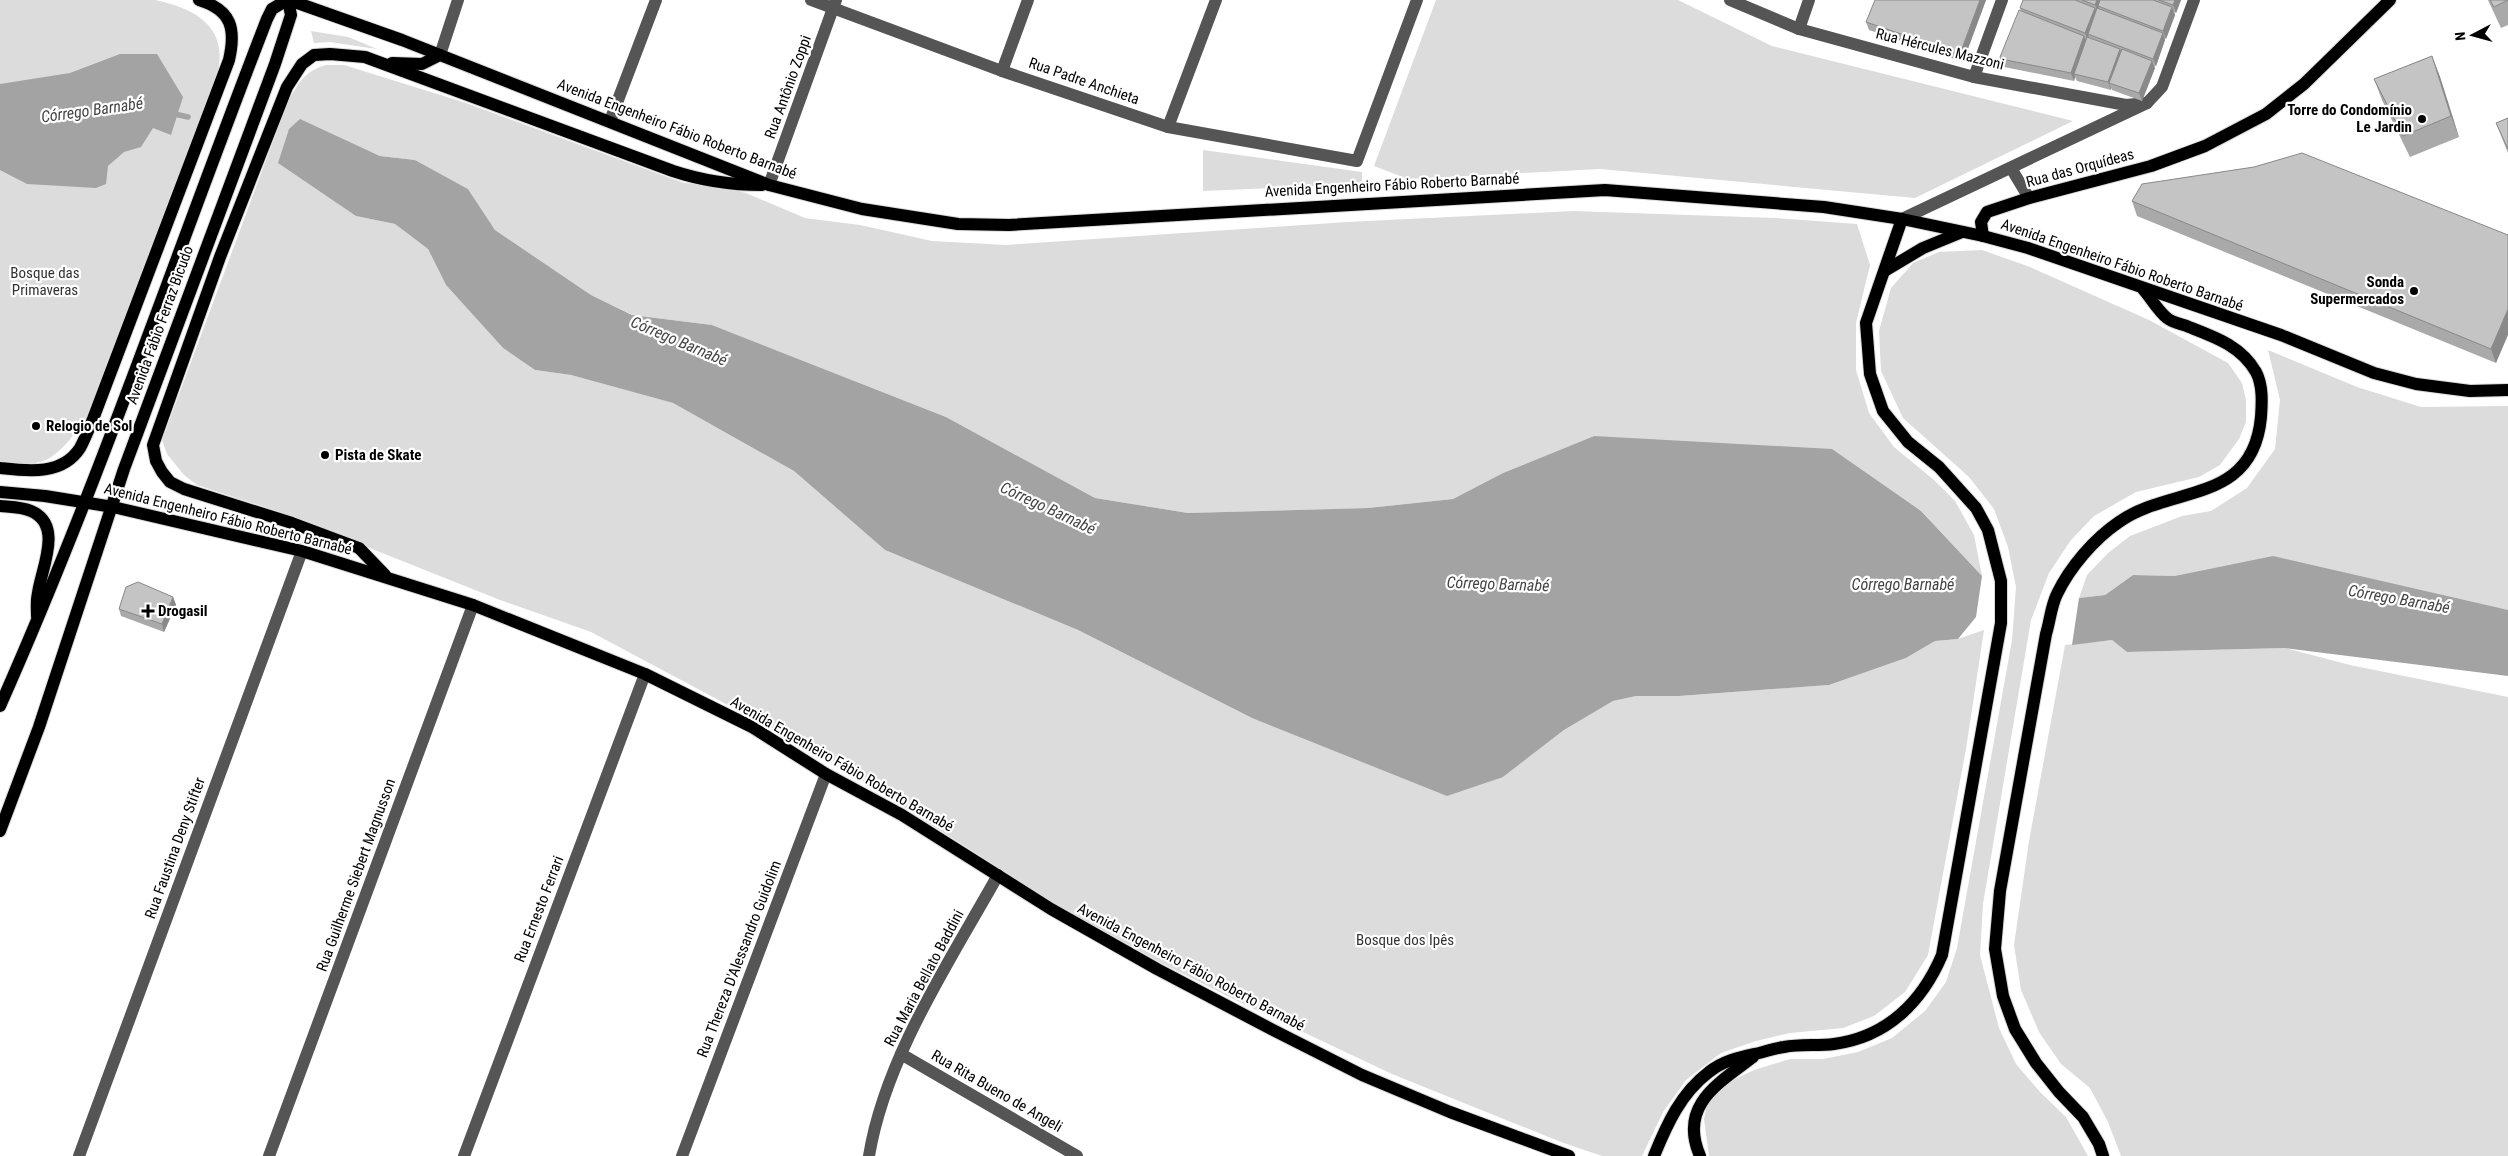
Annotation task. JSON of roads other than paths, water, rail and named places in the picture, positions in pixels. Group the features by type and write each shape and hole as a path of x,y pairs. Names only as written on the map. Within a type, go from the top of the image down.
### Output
{"main road":[{"path":"0,468 42,471 60,464 79,449 93,419 225,69 234,39 230,22 219,10 200,0"},
{"name":"Avenida Engenheiro Fábio Roberto Barnabé","path":"288,0 440,55 769,185 862,209 958,224 1009,225 1605,190 1824,207 1902,219 1983,236 2028,248 2281,335 2374,373 2416,384 2470,391 2508,390"},
{"name":"Avenida Fábio Ferraz Bicudo","path":"0,706 86,502 264,28 272,9 288,0 291,15 275,64 124,469 114,507 39,727 0,832"},
{"name":"Rua das Orquídeas","path":"1983,236 1981,222 1987,212 2029,198 2150,166 2205,146 2266,114 2304,84 2390,0"},
{"path":"387,577 359,548 292,523 184,489 170,482 156,462 153,445 220,257 287,87 302,64 318,53 350,55 379,62 702,181 735,185 769,185"},
{"path":"379,62 422,64 440,55"},
{"path":"1654,1156 1676,1108 1690,1090 1710,1071 1731,1060 1786,1046 1834,1044 1858,1039 1881,1028 1903,1014 1931,981 1942,955 2001,623 2001,580 1988,530 1976,508 1939,467 1908,442 1883,411 1870,374 1866,323 1886,270 1902,219"},
{"path":"1886,270 1923,248 1962,232"},
{"path":"2103,1156 2099,1144 2083,1117 2036,1064 2015,1029 2003,996 1995,949 2000,891 2046,634 2056,595 2072,570 2102,535 2135,512 2209,489 2227,480 2246,459 2254,446 2260,426 2262,398 2257,374 2245,358 2230,344 2168,319 2143,289"},
{"name":"Avenida Engenheiro Fábio Roberto Barnabé","path":"0,492 114,507 302,551 474,605 645,674 752,728 826,774 902,815 1051,909 1157,969 1362,1075 1450,1112 1569,1156"},
{"path":"0,506 31,511 42,519 47,532 50,545 38,594 36,624"},
{"path":"1700,1156 1696,1147 1696,1118 1703,1099 1712,1088 1757,1054"}],"street":[{"path":"440,55 458,0"},
{"path":"610,121 656,0"},
{"name":"Rua Padre Anchieta","path":"811,0 835,4 1002,71 1168,127 1357,160 1417,0"},
{"path":"1002,71 1028,0"},
{"path":"1168,127 1216,0"},
{"name":"Rua Hércules Mazzoni","path":"1730,0 1799,29 1974,77 2126,105 2147,103"},
{"path":"1799,29 1809,0"},
{"path":"1974,77 2002,0"},
{"path":"1902,219 2147,103 2162,87 2194,0"},
{"name":"Rua Antônio Zoppi","path":"769,185 835,4"},
{"path":"2010,168 2029,198"},
{"name":"Rua Faustina Deny Stifter","path":"79,1156 302,551"},
{"name":"Rua Guilherme Siebert Magnusson","path":"269,1156 474,605"},
{"name":"Rua Ernesto Ferrari","path":"464,1156 645,674"},
{"name":"Rua Thereza D'Alessandro Guidolim","path":"682,1156 826,774"},
{"name":"Rua Maria Bellato Baddini","path":"869,1156 873,1130 901,1054 920,1014 998,875"},
{"name":"Rua Rita Bueno de Angeli","path":"901,1054 1054,1150 1077,1156"}],"water":[{"path":"120,54 157,54 183,97 171,135 153,128 141,147 124,152 108,166 106,184 96,188 27,184 0,170 0,84 70,73"},
{"path":"300,119 380,156 415,160 468,189 495,230 591,295 632,315 712,325 946,417 1095,498 1188,513 1368,508 1453,499 1503,473 1594,436 1832,449 1921,511 1982,576 1976,617 1958,639 1935,641 1906,658 1829,685 1679,696 1636,696 1613,701 1564,730 1503,777 1447,796 1252,718 1078,630 885,550 794,471 673,403 571,375 535,370 503,348 446,285 428,249 395,224 356,216 278,163 289,129"},
{"path":"2273,556 2508,610 2508,676 2285,648 2127,652 2112,640 2072,645 2079,598 2105,595 2133,575 2175,576"}],"waterway":[{"name":"Córrego Barnabé","path":"170,113 188,117"}],"place":[{"name":"Torre do Condomínio Le Jardin","path":"2422,119"},
{"name":"Sonda Supermercados","path":"2414,291"},
{"name":"Relogio de Sol","path":"36,426"},
{"name":"Pista de Skate","path":"325,455"},
{"name":"Drogasil","path":"148,611"}],"park label":[{"name":"Bosque das Primaveras","path":"45,282"},
{"name":"Bosque dos Ipês","path":"1405,940"}]}
